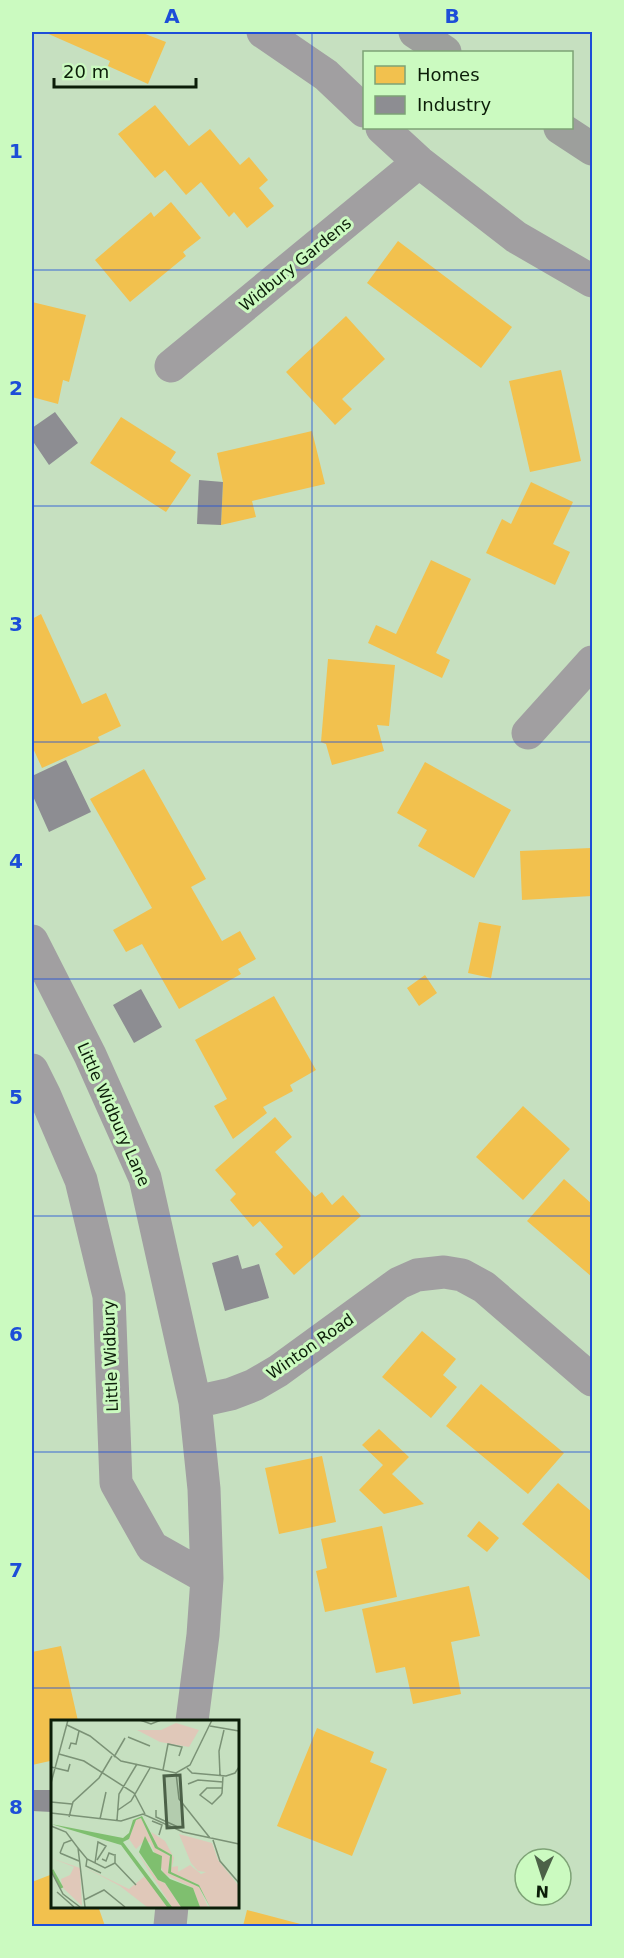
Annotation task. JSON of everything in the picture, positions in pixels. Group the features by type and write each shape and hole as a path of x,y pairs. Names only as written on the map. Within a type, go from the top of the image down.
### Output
{"main road":[{"path":"415,32 444,51"},
{"path":"562,129 592,149"}],"street":[{"path":"263,32 326,75 363,110"},
{"path":"383,129 419,162 516,237 592,281"},
{"name":"Widbury Gardens","path":"171,366 419,162"},
{"path":"528,733 592,662"},
{"name":"Little Widbury Lane","path":"32,941 90,1055 145,1178 176,1308 195,1402"},
{"name":"Little Widbury","path":"32,1070 81,1180 109,1296 116,1483 152,1547 207,1578"},
{"name":"Winton Road","path":"195,1402 231,1394 254,1385 278,1371 399,1283 417,1275 444,1272 462,1275 484,1287 592,1380"},
{"path":"192,1720 203,1635 207,1578 204,1489 195,1402"},
{"path":"170,1926 172,1907"}],"building: Homes":[{"path":"44,32 140,32 166,42 148,84 108,66 110,61"},
{"path":"155,105 189,146 210,129 240,165 249,157 268,180 259,188 274,206 247,228 234,212 229,217 201,182 186,195 165,170 155,178 118,134"},
{"path":"171,202 201,238 183,252 186,256 130,302 95,260 151,212 154,217"},
{"path":"398,241 512,327 481,368 367,283"},
{"path":"32,302 86,315 69,382 63,380 58,404 32,397"},
{"path":"346,316 385,359 342,399 352,409 335,425 286,372"},
{"path":"561,370 581,461 530,472 509,381"},
{"path":"121,417 176,452 170,461 191,475 166,512 90,463"},
{"path":"312,431 325,484 252,501 256,517 221,525 223,482 217,453"},
{"path":"531,482 573,502 553,544 570,552 555,585 486,553 502,519 511,524"},
{"path":"431,560 471,579 436,653 450,660 442,678 368,643 376,625 396,634"},
{"path":"41,614 82,704 106,693 121,726 98,737 100,742 42,768 32,746 32,619"},
{"path":"328,659 395,665 389,726 377,725 384,751 332,765 326,744 321,742"},
{"path":"425,762 511,810 474,878 418,846 427,830 397,813"},
{"path":"144,769 206,879 191,887 222,941 240,931 256,959 238,969 241,974 179,1009 142,944 126,952 113,930 152,908 90,799"},
{"path":"591,848 592,896 522,900 520,851"},
{"path":"479,922 501,926 491,978 468,973"},
{"path":"425,975 437,993 419,1006 407,988"},
{"path":"274,996 316,1070 290,1085 293,1091 263,1107 267,1113 233,1139 214,1106 227,1099 195,1040"},
{"path":"523,1106 570,1149 523,1200 476,1157"},
{"path":"275,1117 292,1137 275,1152 315,1197 322,1192 332,1205 343,1195 361,1216 294,1275 275,1254 283,1247 260,1221 253,1227 230,1200 236,1194 215,1170"},
{"path":"564,1179 592,1204 592,1277 527,1221"},
{"path":"422,1331 456,1359 443,1375 457,1387 431,1418 382,1377"},
{"path":"481,1384 564,1453 528,1494 446,1426"},
{"path":"379,1429 409,1457 392,1474 424,1504 384,1514 359,1490 383,1465 362,1445"},
{"path":"322,1456 336,1522 279,1534 265,1468"},
{"path":"558,1483 592,1512 592,1582 522,1524"},
{"path":"479,1521 499,1538 487,1552 467,1536"},
{"path":"382,1526 397,1597 325,1612 316,1571 327,1568 321,1539"},
{"path":"469,1586 480,1636 451,1642 461,1694 413,1704 405,1667 376,1673 362,1609"},
{"path":"61,1646 78,1720 51,1720 51,1764 50,1761 32,1765 32,1652"},
{"path":"317,1728 374,1752 370,1762 387,1769 352,1856 277,1826"},
{"path":"50,1875 51,1907 98,1907 105,1926 32,1926 32,1882"},
{"path":"247,1910 308,1926 243,1926"}],"building: Industry":[{"path":"55,412 78,443 49,465 32,440 32,428"},
{"path":"199,480 223,482 221,525 197,524"},
{"path":"66,760 91,812 49,832 32,794 32,776"},
{"path":"141,989 162,1027 134,1043 113,1005"},
{"path":"238,1255 242,1269 259,1264 269,1298 225,1311 212,1263"},
{"path":"32,1790 51,1790 51,1812 32,1811"}]}
